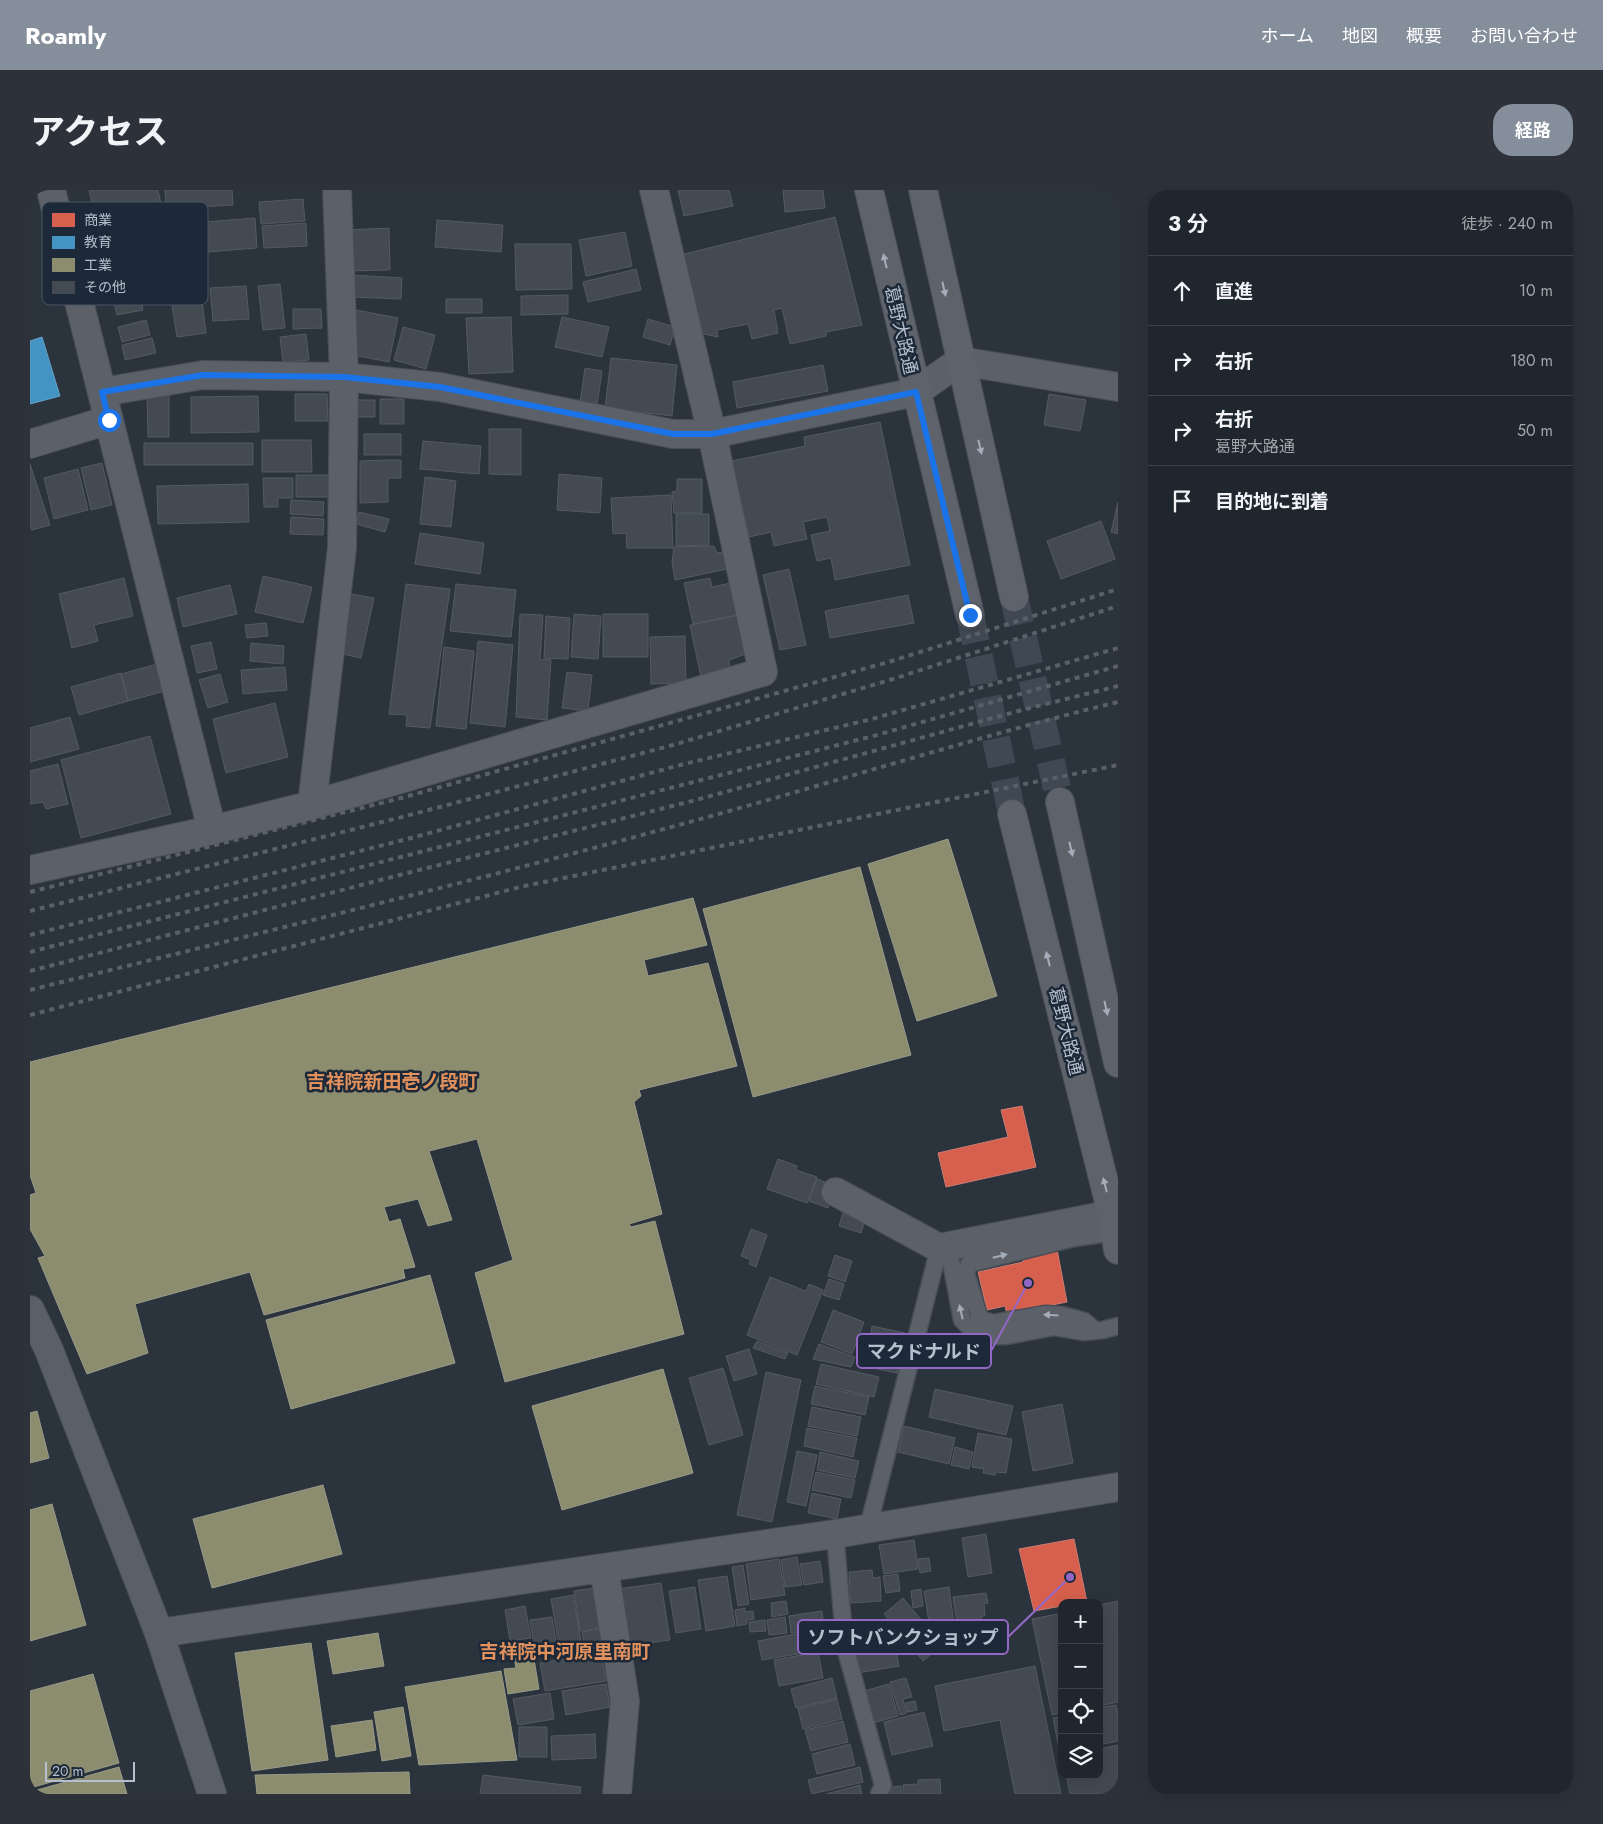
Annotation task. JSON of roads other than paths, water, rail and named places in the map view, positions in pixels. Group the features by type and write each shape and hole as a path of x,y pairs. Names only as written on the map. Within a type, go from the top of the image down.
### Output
{"main road":[{"name":"葛野大路通","path":"869,190 970,615"},
{"path":"922,190 1014,597"},
{"path":"1060,802 1118,1063"},
{"name":"葛野大路通","path":"1012,814 1116,1227"}],"street":[{"path":"312,805 342,548 344,377 337,190"},
{"path":"30,870 212,830 312,805 763,672 712,434 654,190"},
{"path":"80,305 212,830"},
{"path":"102,392 203,375 344,377 440,387 673,434 712,434 916,392 960,361 1118,387"},
{"path":"30,444 109,420"},
{"path":"836,1192 943,1247 1116,1227"},
{"path":"30,1310 49,1350 159,1633 212,1794"},
{"path":"159,1633 835,1534 1118,1486"},
{"path":"604,1568 625,1701 617,1794"}],"lane":[{"path":"1096,1330 1084,1322 1062,1315 1045,1314 993,1323 980,1319 966,1273 969,1264 1116,1227"},
{"path":"943,1247 962,1320 974,1331 985,1336 1006,1336 1054,1327 1071,1331 1096,1330 1118,1326"},
{"path":"868,1528 943,1247"},
{"path":"835,1534 845,1648 883,1785 879,1794"}],"tunnel":[{"path":"1014,597 1060,802"},
{"path":"970,615 1012,814"}],"railway":[{"path":"30,892 401,798 892,661 1118,589"},
{"path":"30,911 406,816 673,745 893,679 1118,606"},
{"path":"30,935 411,838 684,764 872,719 1118,648"},
{"path":"30,952 877,735 1118,666"},
{"path":"30,971 696,800 1022,710 1118,686"},
{"path":"30,990 620,841 756,804 1014,729 1118,702"},
{"path":"30,1015 520,887 1118,765"}],"place":[{"name":"マクドナルド","path":"1028,1283"},
{"name":"ソフトバンクショップ","path":"1070,1577"}],"district":[{"name":"吉祥院新田壱ノ段町","path":"392,1081"},
{"name":"吉祥院中河原里南町","path":"565,1651"}]}
